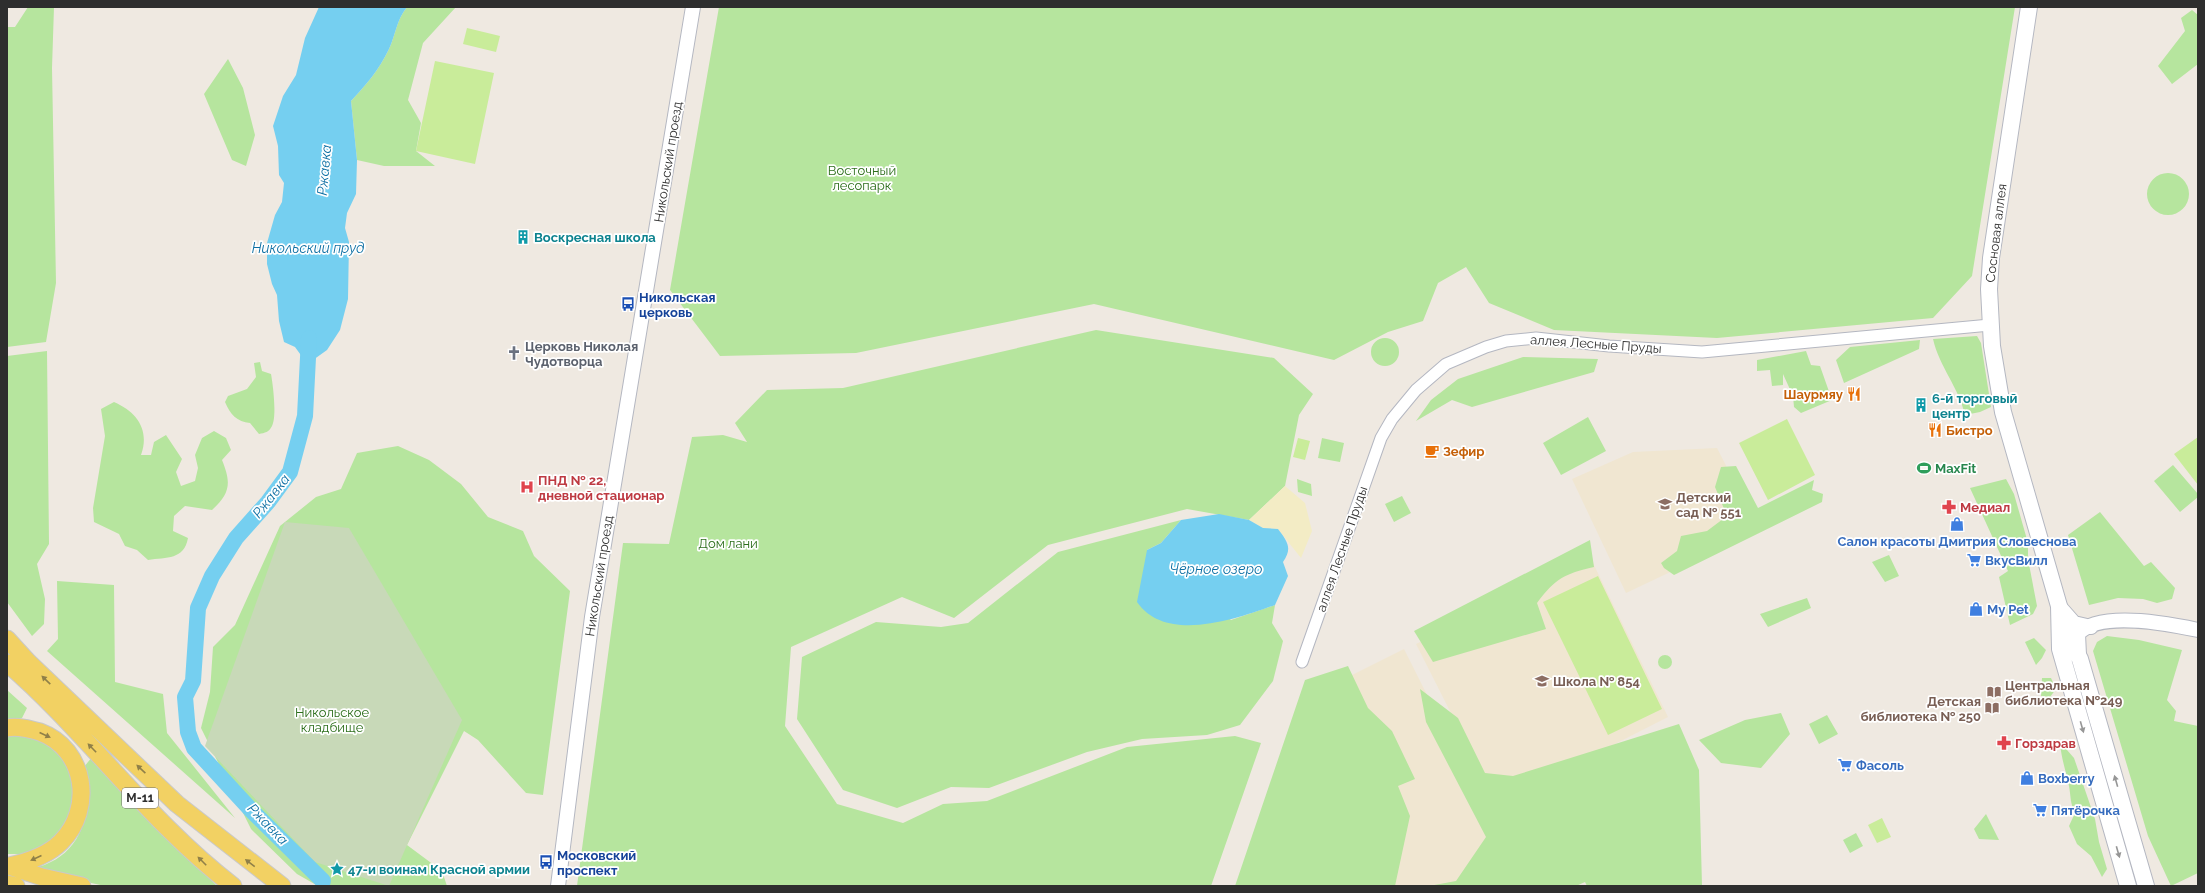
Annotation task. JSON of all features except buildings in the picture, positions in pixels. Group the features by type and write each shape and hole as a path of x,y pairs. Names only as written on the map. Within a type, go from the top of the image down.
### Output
{"main road":[{"name":"Сосновая аллея","path":"2029,7 1991,258 1990,325 2003,412 2063,615 2079,656 2146,886"},
{"name":"Сосновая аллея","path":"2063,615 2060,649 2128,886"},
{"path":"7,639 28,662 178,804 282,886"},
{"name":"М-11","path":"7,663 50,705 178,838 209,868 233,886"},
{"path":"7,728 30,729 47,735 62,746 73,760 80,777 82,795 80,813 75,824 60,843 37,858 8,866"},
{"path":"8,866 42,877 82,886"}],"street":[{"name":"Никольский проезд","path":"558,886 592,617 693,7"},
{"name":"аллея Лесные Пруды","path":"1302,662 1381,438 1392,419 1416,390 1446,364 1486,347 1506,341 1536,338 1702,352 1990,325"},
{"path":"2063,615 2079,625 2091,627"},
{"path":"2079,656 2078,634 2091,627 2112,622 2136,620 2155,621 2198,630"}],"shaded area":[{"name":"Детский сад № 551","path":"1717,448 1759,530 1626,593 1572,479 1633,452"},
{"name":"Школа № 854","path":"1591,559 1668,717 1497,804 1416,644"},
{"path":"1404,649 1511,862 1471,886 1380,886 1320,691"}],"green space":[{"path":"28,7 54,7 52,68 56,283 46,342 7,347 7,27 15,27"},
{"path":"407,7 456,7 423,43 408,100 421,123 416,151 435,166 384,166 357,160 351,101 381,64 389,49 398,22"},
{"name":"Восточный лесопарк","path":"719,7 2015,7 1972,276 1933,318 1717,338 1554,330 1489,303 1466,267 1438,283 1423,321 1388,332 1334,360 1094,304 856,353 720,356 670,290"},
{"path":"2192,10 2198,15 2198,64 2172,84 2158,66 2185,31 2181,18"},
{"path":"467,28 500,36 496,52 463,44"},
{"path":"228,59 243,88 255,135 246,166 232,160 204,94"},
{"path":"435,61 494,73 475,164 416,151"},
{"path":"2164,173 2172,173 2180,176 2186,182 2189,194 2186,206 2180,212 2172,215 2164,215 2156,212 2150,206 2147,198 2147,190 2150,182 2156,176"},
{"name":"Дом лани","path":"1096,330 1274,358 1313,394 1299,415 1285,486 1249,520 1187,509 1048,545 954,618 902,597 791,647 785,726 837,804 903,823 943,804 987,801 1127,747 1235,736 1261,743 1211,886 577,886 623,543 669,544 692,437 723,435 747,442 735,423 767,390 843,388"},
{"path":"1977,336 1981,343 1991,407 1980,412 1965,415 1933,339"},
{"path":"1385,338 1395,342 1399,352 1395,362 1385,366 1375,362 1371,352 1375,342"},
{"path":"1920,340 1919,349 1844,383 1836,360 1850,347"},
{"path":"47,351 49,544 37,564 45,599 44,624 32,636 7,602 7,356"},
{"path":"1806,351 1811,365 1820,366 1832,400 1801,413 1794,407 1793,396 1783,374 1783,385 1772,386 1770,370 1757,371 1757,360"},
{"path":"1523,357 1598,359 1594,372 1472,407 1452,400 1416,421 1431,400 1458,379"},
{"path":"260,362 262,371 271,374 274,393 274,415 270,430 259,434 250,423 241,421 234,417 225,402 228,396 247,389 256,377 254,363"},
{"path":"114,402 129,411 140,423 144,438 141,455 151,455 154,442 166,435 182,459 176,472 181,486 195,481 198,468 195,455 202,438 214,431 226,438 231,450 222,460 228,481 226,493 212,510 185,506 174,516 173,531 188,538 186,545 179,554 168,558 148,560 137,550 125,546 119,534 94,522 93,508 105,436 101,409"},
{"path":"1588,417 1606,451 1561,475 1543,443"},
{"path":"1787,419 1815,475 1768,500 1739,443"},
{"path":"2198,437 2198,485 2174,454"},
{"path":"1298,438 1310,441 1305,460 1293,457"},
{"path":"1322,438 1344,443 1340,462 1318,458"},
{"path":"398,446 429,460 461,484 488,517 523,531 534,556 570,591 543,795 526,793 478,740 464,731 407,845 442,871 447,886 318,886 297,874 251,829 201,728 210,692 213,647 235,625 280,526 316,497 341,489 357,453"},
{"path":"2173,465 2198,494 2198,497 2180,512 2154,481"},
{"path":"1736,466 1758,508 1814,480 1812,490 1823,494 1822,502 1674,575 1664,568 1661,563 1677,551 1681,536 1707,531 1727,516 1715,487 1721,467"},
{"path":"1297,479 1311,484 1312,496 1298,492"},
{"path":"2006,479 2014,494 2028,543 2028,559 2037,606 2033,614 2010,625 1999,577 2008,571 1970,488"},
{"path":"1402,496 1411,513 1394,522 1385,504"},
{"path":"2100,512 2144,566 2151,562 2175,588 2172,599 2157,603 2143,599 2118,598 2089,605 2068,535"},
{"path":"1181,520 1161,543 1147,550 1231,620 1275,605 1272,623 1283,641 1273,681 1240,725 1207,735 1142,739 1087,752 989,788 951,787 897,808 843,790 797,719 802,657 876,622 941,627 968,623 1058,552"},
{"name":"Никольское кладбище","path":"285,522 349,528 462,720 389,886 315,862 205,746"},
{"path":"1590,540 1594,567 1575,572 1561,578 1555,582 1537,603 1546,629 1433,662 1414,631"},
{"path":"1889,555 1899,576 1885,582 1872,562"},
{"path":"1598,576 1662,709 1608,735 1543,602"},
{"path":"57,581 114,585 115,682 163,694 167,733 235,818 47,651 58,639"},
{"path":"1807,598 1811,608 1768,627 1760,614"},
{"path":"2107,636 2139,640 2182,650 2167,700 2176,711 2174,721 2198,726 2198,873 2171,886 2148,836 2093,651 2097,642"},
{"path":"2034,638 2046,650 2036,665 2025,642"},
{"path":"1665,655 1670,657 1672,662 1670,667 1665,669 1660,667 1658,662 1660,657"},
{"path":"1348,666 1368,708 1392,731 1415,779 1398,786 1410,816 1395,886 1235,886 1305,680"},
{"path":"2042,678 2051,678 2056,689 2050,697 2041,696"},
{"path":"1420,689 1458,718 1485,773 1513,776 1679,724 1699,770 1702,886 1587,886 1585,882 1576,886 1429,886 1456,881 1486,837 1426,722"},
{"path":"7,690 27,708 22,718 7,722"},
{"path":"1781,713 1790,734 1761,768 1721,763 1699,740 1745,720"},
{"path":"1827,715 1838,734 1819,744 1809,724"},
{"path":"22,734 48,744 68,761 77,793 63,833 29,854 7,854 7,735"},
{"path":"2060,742 2074,758 2095,819 2099,842 2107,869 2102,877 2091,856 2077,844 2069,826 2075,813 2071,803"},
{"path":"92,757 217,886 105,886 64,877 38,867 54,861 66,852 82,828 88,798 84,767"},
{"path":"1986,814 1999,840 1979,839 1974,829"},
{"path":"1882,818 1891,837 1877,843 1868,825"},
{"path":"1856,833 1863,846 1850,853 1843,840"}],"sand":[{"path":"1285,486 1305,503 1312,531 1301,558 1278,529 1263,528 1249,520"}],"water":[{"name":"Никольский пруд","path":"319,7 407,7 398,22 389,49 381,64 351,101 357,160 356,194 347,213 345,228 349,242 348,299 340,330 327,350 313,360 303,358 295,347 284,342 279,321 277,295 272,284 267,264 267,243 275,215 282,202 284,183 279,175 278,146 273,126 283,96 296,75 305,38"},
{"name":"Чёрное озеро","path":"1219,514 1249,520 1263,528 1278,529 1284,537 1288,545 1288,553 1283,562 1288,576 1275,605 1222,621 1202,624 1183,625 1165,622 1150,615 1137,602 1147,550 1161,543 1181,520"}],"waterway":[{"name":"Ржавка","path":"309,338 305,416 290,472 268,502 236,538 212,576 198,608 193,681 185,697 188,732 194,748 252,811 323,881"}],"place":[{"name":"Воскресная школа","path":"523,237"},
{"name":"Никольская церковь","path":"628,304"},
{"name":"Церковь Николая Чудотворца","path":"514,353"},
{"name":"Шаурмяу","path":"1854,394"},
{"name":"6-й торговый центр","path":"1921,405"},
{"name":"Бистро","path":"1935,430"},
{"name":"Зефир","path":"1432,451"},
{"name":"MaxFit","path":"1924,468"},
{"name":"ПНД № 22, дневной стационар","path":"527,487"},
{"name":"Детский сад № 551","path":"1665,504"},
{"name":"Медиал","path":"1949,507"},
{"name":"Салон красоты Дмитрия Словеснова","path":"1957,524"},
{"name":"ВкусВилл","path":"1974,560"},
{"name":"My Pet","path":"1976,609"},
{"name":"Школа № 854","path":"1542,681"},
{"name":"Центральная библиотека №249","path":"1994,692"},
{"name":"Детская библиотека № 250","path":"1992,708"},
{"name":"Горздрав","path":"2004,743"},
{"name":"Фасоль","path":"1845,765"},
{"name":"Boxberry","path":"2027,778"},
{"name":"Пятёрочка","path":"2040,810"},
{"name":"Московский проспект","path":"546,862"},
{"name":"47-и воинам Красной армии","path":"337,869"}]}
